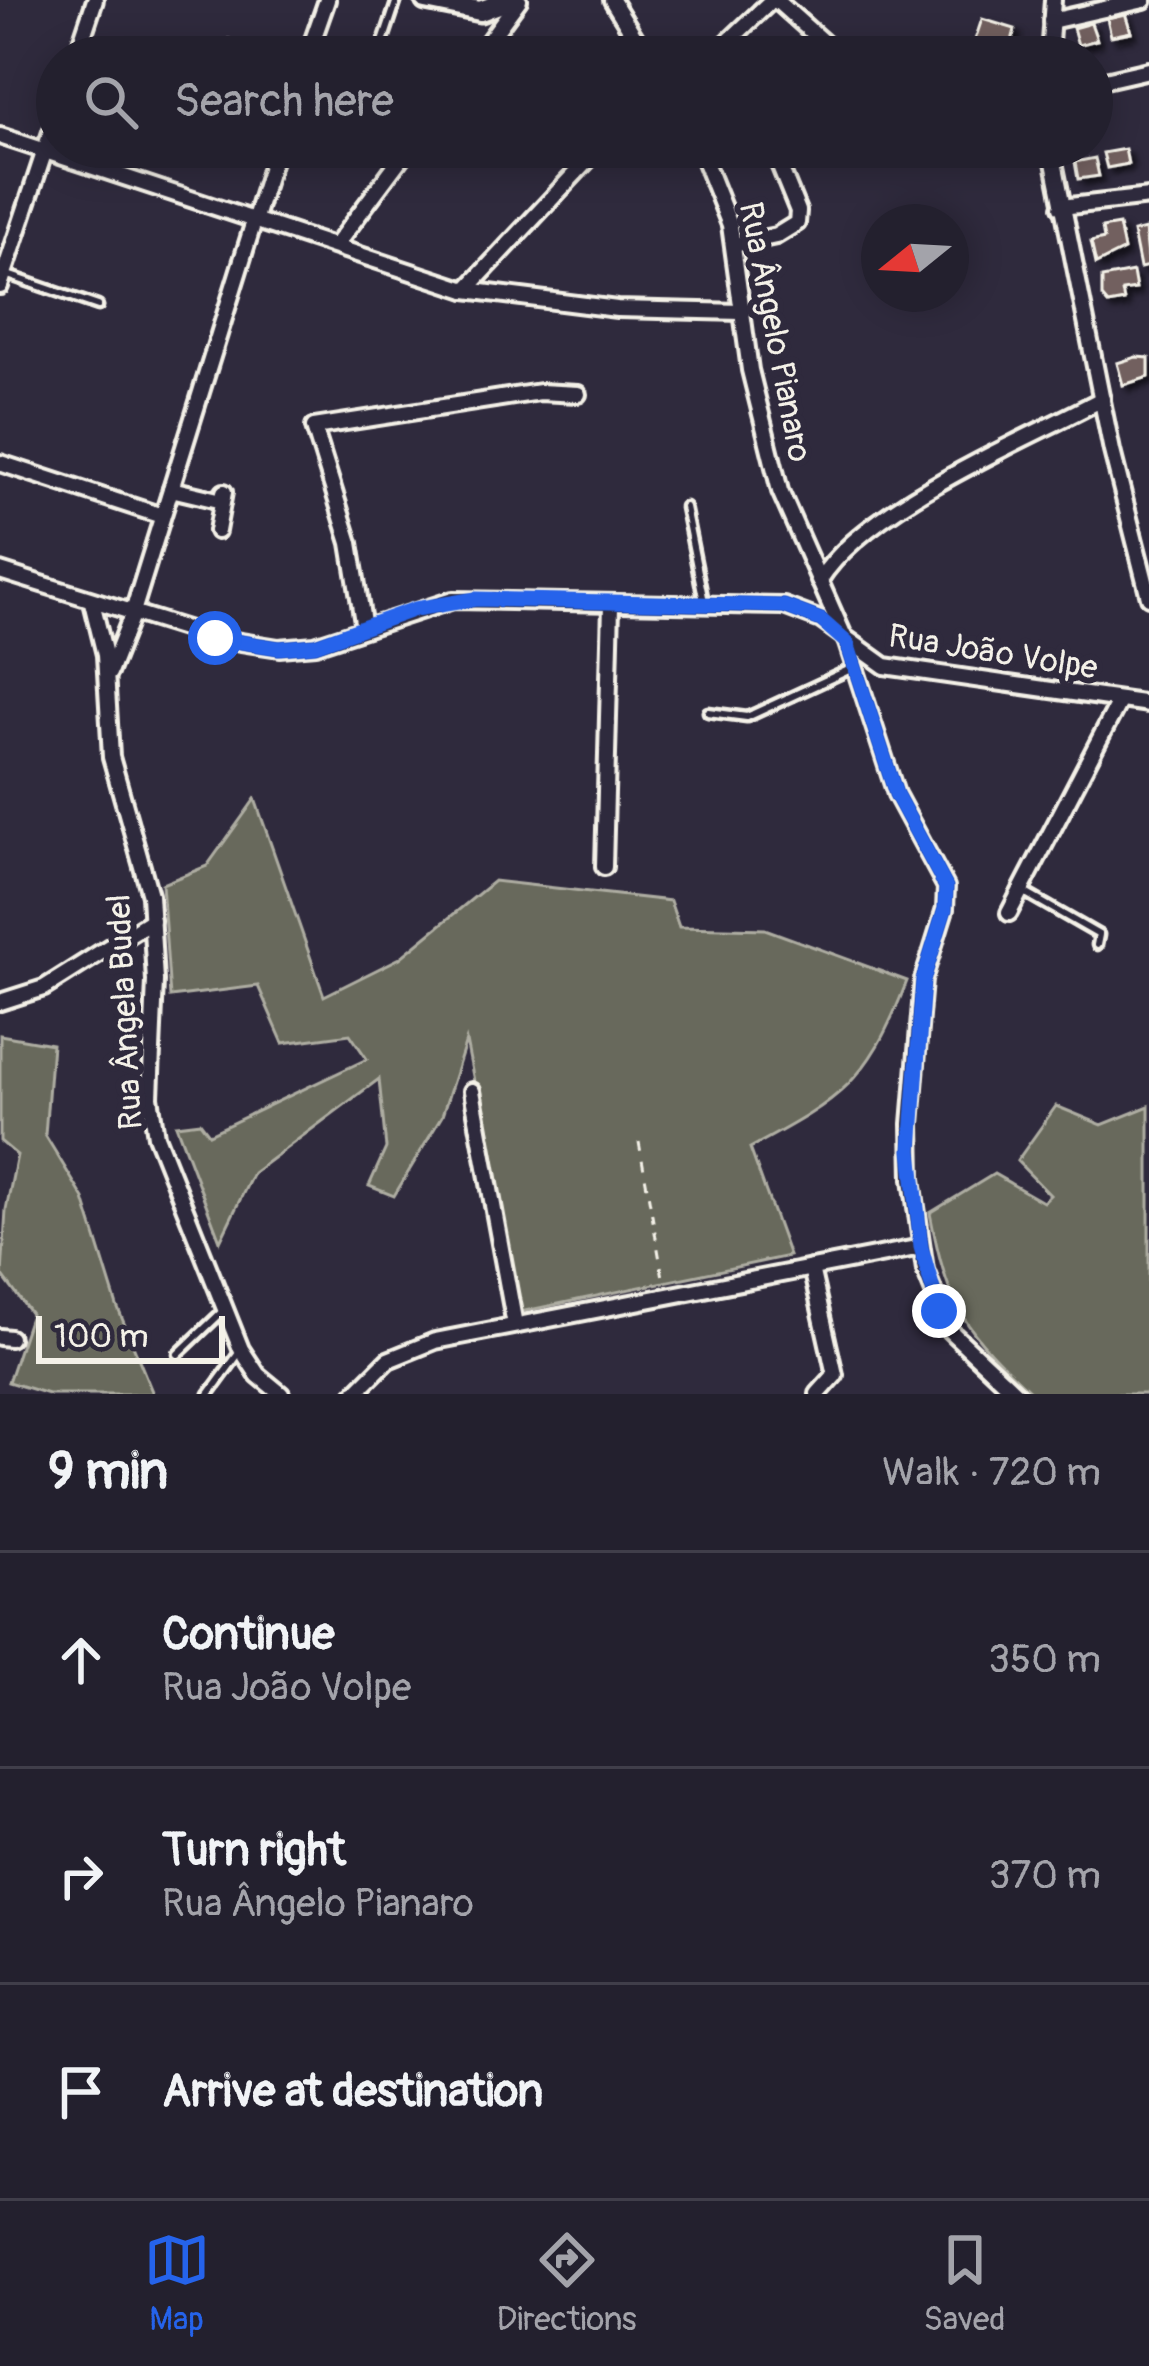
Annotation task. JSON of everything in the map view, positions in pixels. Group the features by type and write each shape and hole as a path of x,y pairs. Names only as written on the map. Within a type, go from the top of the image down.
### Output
{"street":[{"path":"83,36 95,0"},
{"path":"314,36 327,0"},
{"path":"426,0 480,11 515,0"},
{"path":"491,36 515,0"},
{"path":"612,0 634,36"},
{"path":"735,36 774,0 816,36"},
{"path":"1050,36 1053,0"},
{"path":"1051,21 1144,0"},
{"path":"1113,78 1149,70"},
{"path":"0,136 36,147"},
{"path":"1,277 39,168"},
{"path":"101,168 466,290 617,309 742,312"},
{"path":"107,677 132,615 270,168"},
{"path":"336,245 394,168"},
{"path":"466,290 580,168"},
{"name":"Rua Ângelo Pianaro","path":"709,168 724,201 734,245 742,312 773,466 847,643 896,794 946,887 945,909 923,980 911,1124 921,1247 931,1290 950,1330 1017,1394"},
{"path":"734,245 776,236 797,223 798,211 781,168"},
{"path":"1054,168 1149,597"},
{"path":"1061,208 1149,197"},
{"path":"364,628 350,543 314,427 540,392 578,394"},
{"path":"819,581 836,556 895,511 1102,399"},
{"path":"0,464 162,516"},
{"path":"170,489 223,497 217,531"},
{"name":"Rua João Volpe","path":"0,571 132,615 237,643 279,648 315,645 453,600 797,609 872,661 904,671 1149,704"},
{"name":"Rua Ângela Budel","path":"92,602 107,677 108,739 146,873 152,920 153,1119 168,1174 241,1349 258,1375 281,1394"},
{"path":"604,867 610,605"},
{"path":"1009,913 1120,700"},
{"path":"0,1002 44,988 152,920"},
{"path":"472,1091 515,1325"},
{"path":"354,1394 402,1352 515,1325 921,1247"},
{"path":"811,1268 835,1375 818,1394"}],"lane":[{"path":"385,36 397,0"},
{"path":"1,277 98,306"},
{"path":"685,508 704,606"},
{"path":"708,712 747,717 853,668"},
{"path":"1021,890 1099,935 1097,945"},
{"path":"178,1354 224,1310"},
{"path":"209,1394 241,1349"}],"path":[{"path":"639,1142 667,1296"}],"green space":[{"path":"255,799 324,996 400,958 494,881 670,901 679,927 765,929 907,981 879,1043 849,1084 808,1115 750,1148 789,1256 520,1312 466,1041 442,1116 394,1196 369,1186 386,1148 379,1079 253,1173 220,1241 176,1125 200,1122 209,1134 367,1059 350,1034 283,1043 258,986 170,997 162,884 207,866"},
{"path":"0,1035 52,1044 45,1135 84,1199 117,1306 153,1394 48,1394 8,1382 31,1314 2,1275 6,1210 17,1155 0,1141"},
{"path":"1056,1106 1102,1125 1149,1106 1149,1394 1033,1394 974,1333 944,1272 930,1213 994,1174 1043,1202 1050,1195 1017,1161"}],"building":[{"path":"1125,13 1131,32 1111,36 1107,18"},
{"path":"982,19 1015,29 1013,36 976,36"},
{"path":"1091,23 1096,36 1075,36 1073,28"},
{"path":"1125,149 1128,164 1113,167 1113,151"},
{"path":"1076,168 1097,168 1099,176 1078,179"},
{"path":"1119,225 1124,250 1096,264 1091,242 1104,239 1102,228"},
{"path":"1145,229 1149,266 1140,268 1133,232"},
{"path":"1133,272 1136,289 1122,291 1124,301 1108,304 1102,297 1102,278"},
{"path":"1149,358 1149,377 1123,385 1117,363"}],"route":[{"path":"215,638 279,648 315,645 432,604 502,599 784,606 821,620 847,643 885,768 946,887 945,909 923,980 911,1124 921,1247 939,1311"}]}
